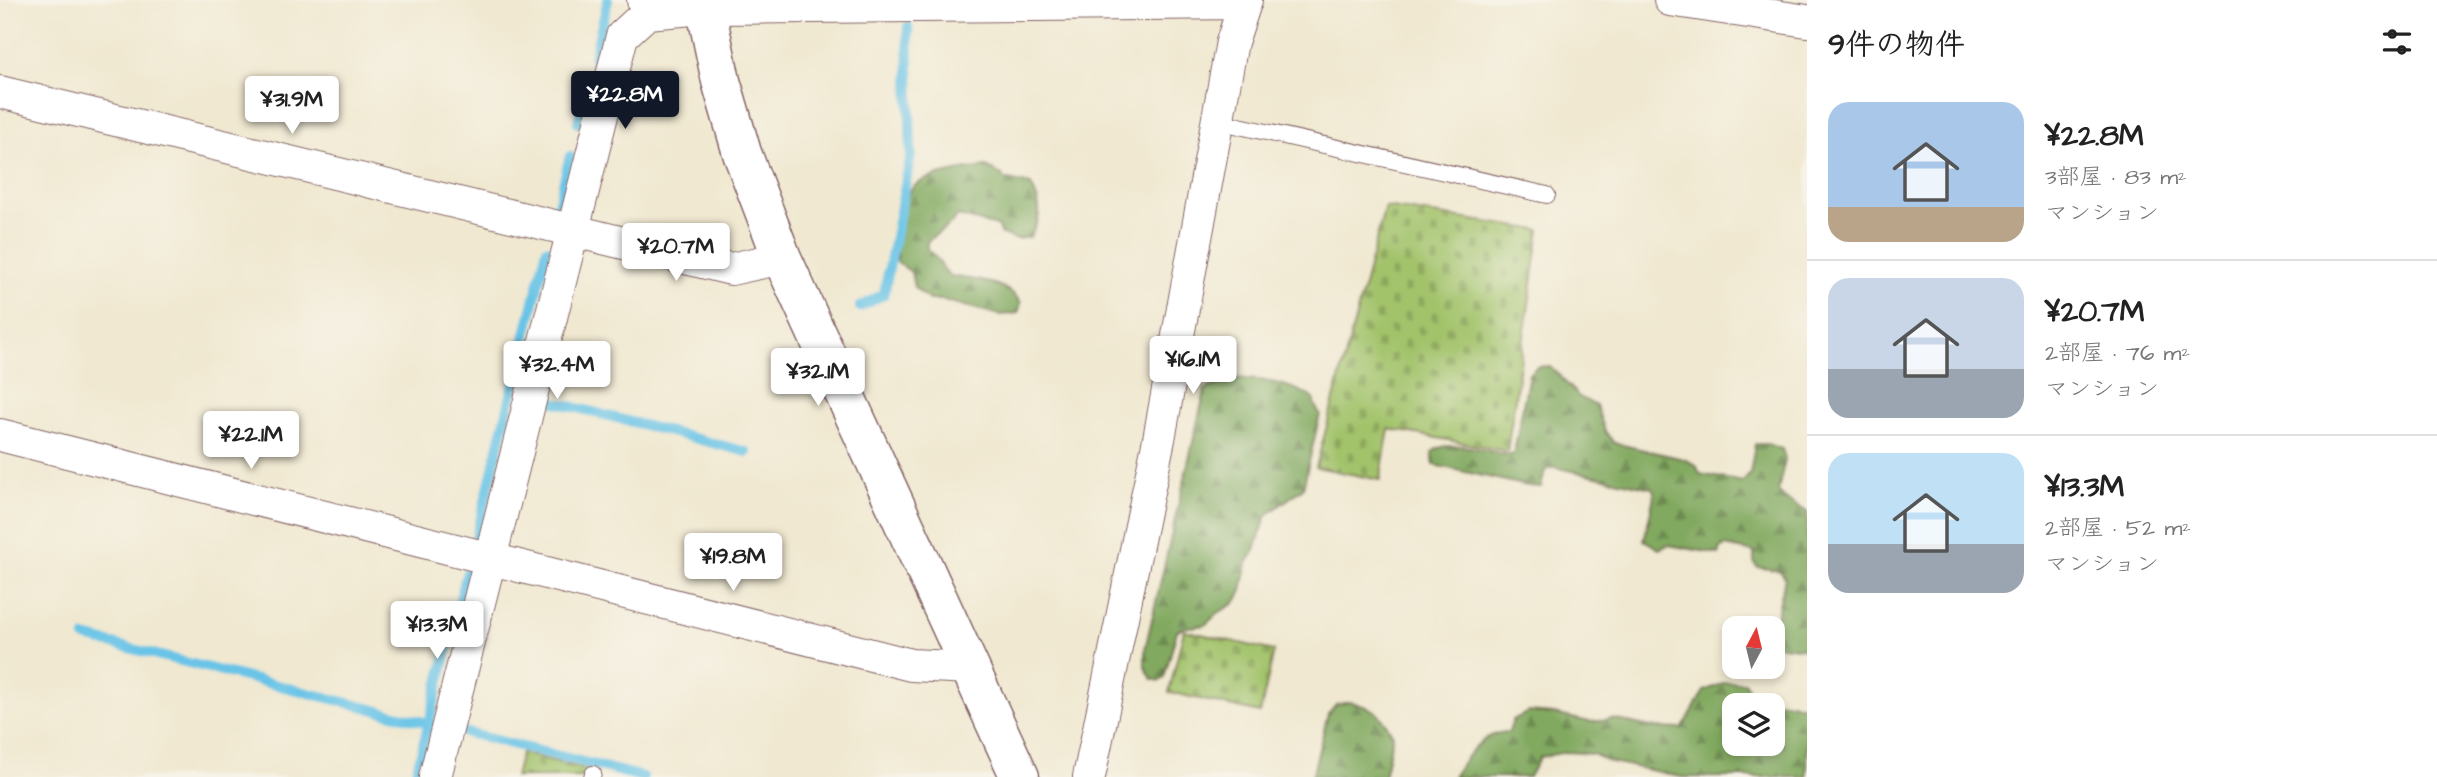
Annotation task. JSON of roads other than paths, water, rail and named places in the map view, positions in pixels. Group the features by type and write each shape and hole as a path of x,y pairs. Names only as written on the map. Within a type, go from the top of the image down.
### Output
{"street":[{"path":"1670,0 1807,21"},
{"path":"435,777 622,36 645,7 705,4 1246,2 1232,42 1159,439 1089,777"},
{"path":"705,4 721,81 742,153 782,258 1020,777"},
{"path":"0,92 731,269 782,258"},
{"path":"0,435 911,665 971,668"}],"lane":[{"path":"1217,121 1547,195"}],"waterway":[{"path":"594,58 608,0"},
{"path":"860,307 884,294 911,155 908,27"},
{"path":"578,123 585,94"},
{"path":"557,210 570,156"},
{"path":"476,538 547,249"},
{"path":"543,399 747,452"},
{"path":"415,777 467,573"},
{"path":"85,637 432,724"},
{"path":"460,731 643,777"}]}
